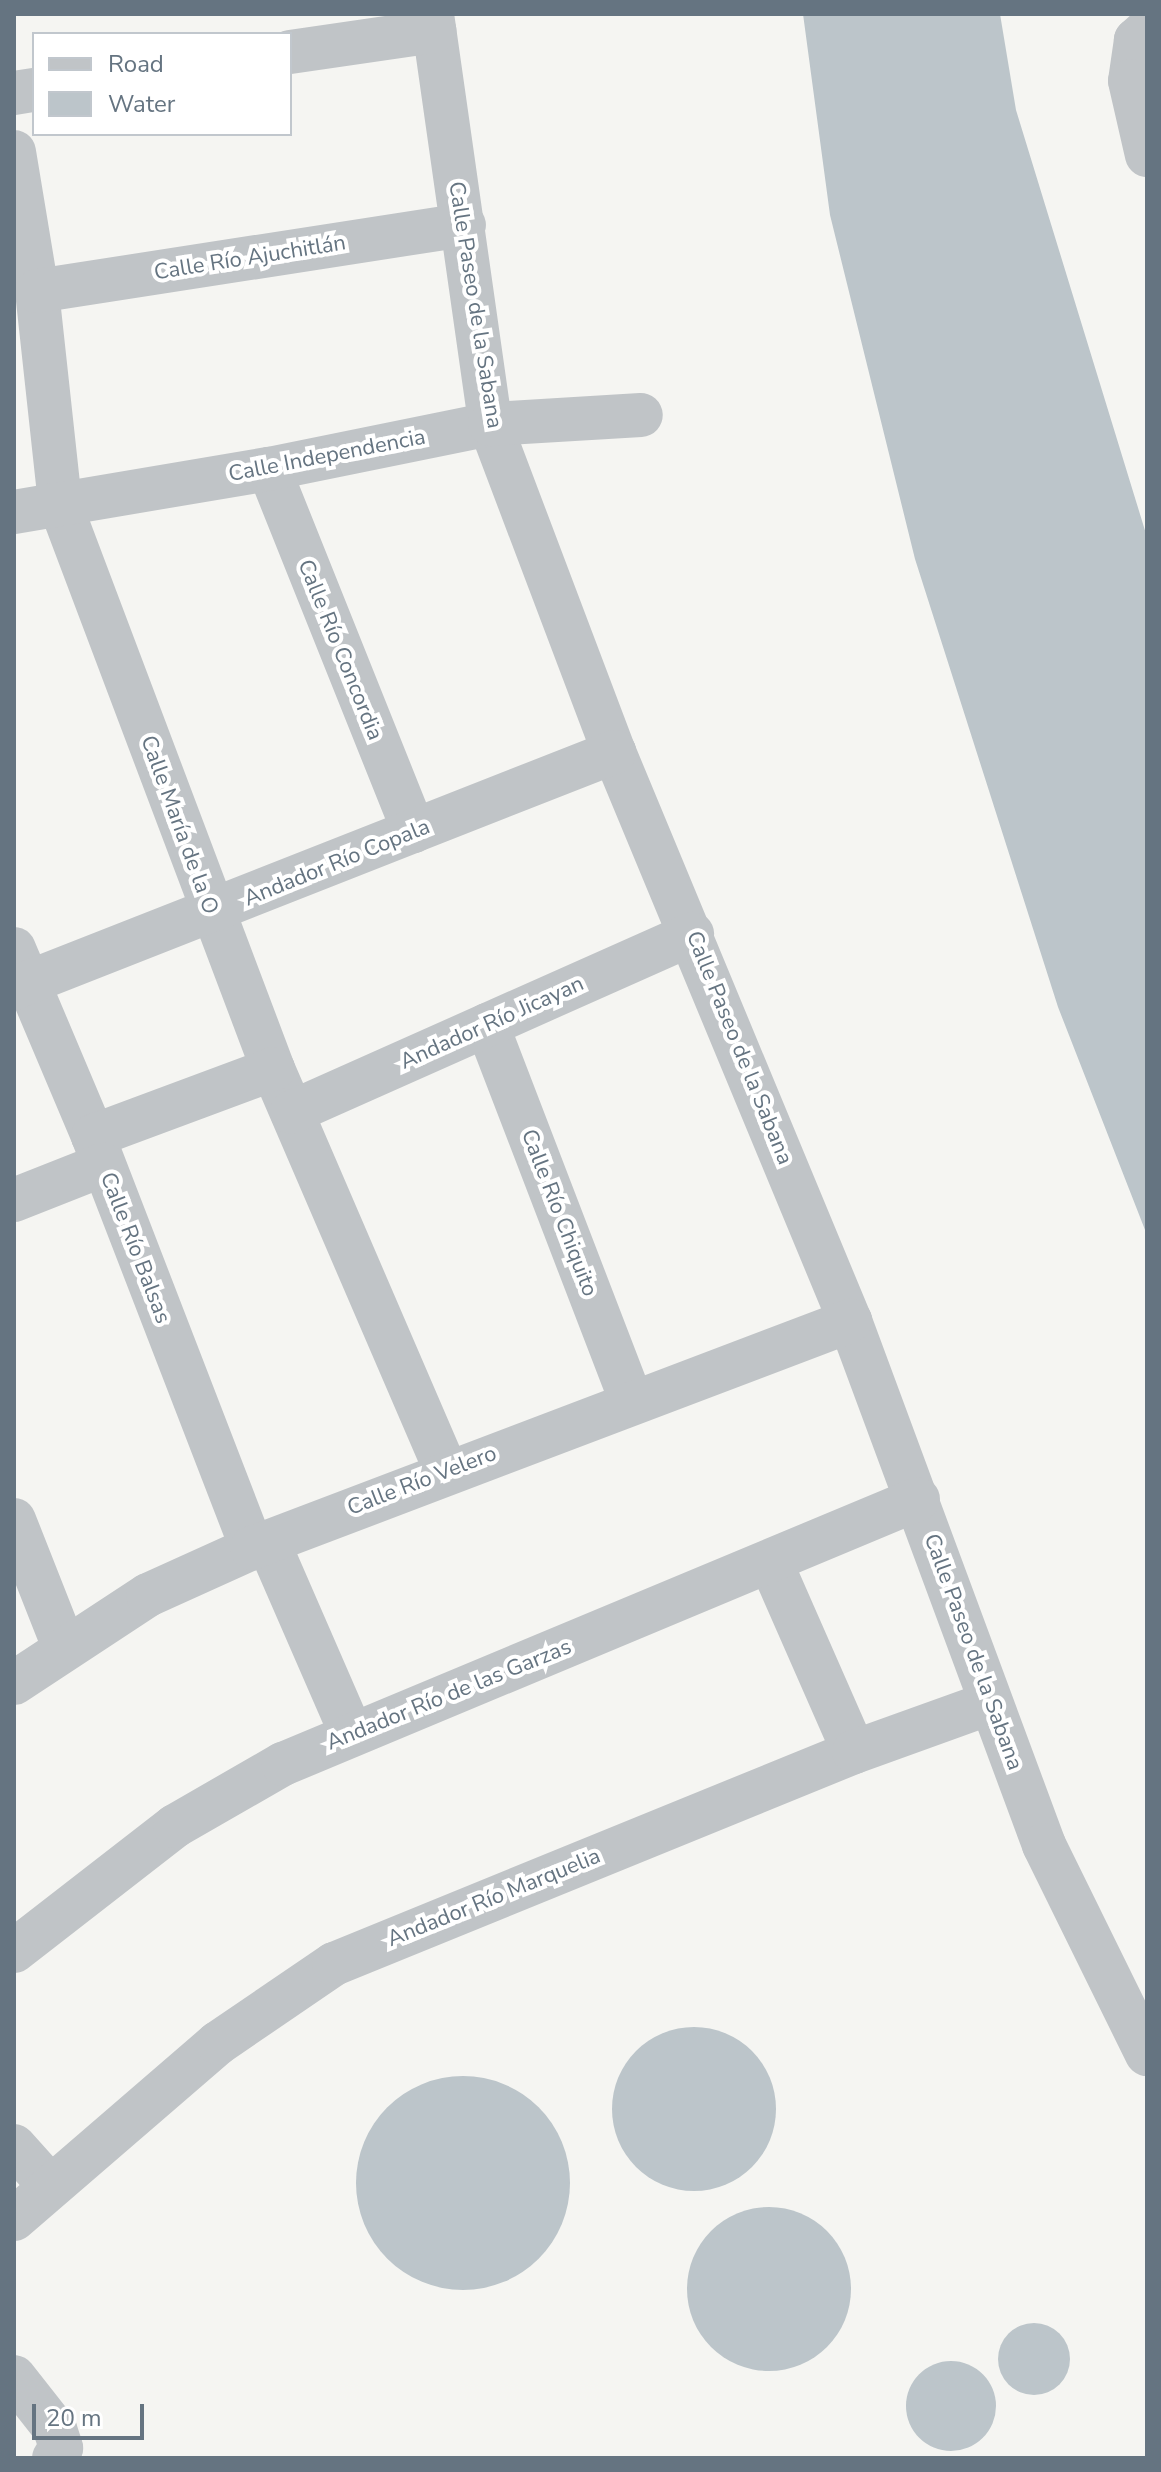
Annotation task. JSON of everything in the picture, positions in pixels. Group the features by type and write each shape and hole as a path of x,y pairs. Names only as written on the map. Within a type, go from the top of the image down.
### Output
{"street":[{"path":"292,52 433,22"},
{"name":"Calle Paseo de la Sabana","path":"433,22 490,424 614,752 850,1321 1044,1845 1147,2054"},
{"path":"1147,30 1136,40 1130,81 1147,155"},
{"name":"Calle María de la O","path":"14,152 37,291 60,504 212,914 273,1069 446,1471"},
{"name":"Calle Río Ajuchitlán","path":"37,291 464,225"},
{"name":"Calle Independencia","path":"14,512 269,469 490,424 641,415"},
{"name":"Calle Río Concordia","path":"269,469 414,831"},
{"name":"Andador Río Copala","path":"19,973 212,914 614,752"},
{"name":"Andador Río Jicayan","path":"292,1112 692,934"},
{"name":"Calle Río Balsas","path":"19,973 98,1151 260,1545 352,1735"},
{"name":"Calle Río Chiquito","path":"487,1025 631,1401"},
{"path":"14,1200 98,1151 273,1069"},
{"name":"Calle Río Velero","path":"14,1683 64,1647 148,1595 260,1545 446,1471 850,1321"},
{"name":"Andador Río de las Garzas","path":"14,1951 175,1826 283,1764 771,1563 918,1499"},
{"path":"14,1520 64,1647"},
{"path":"771,1563 854,1752"},
{"name":"Andador Río Marquelia","path":"14,2219 218,2043 334,1964 854,1752 990,1703"},
{"path":"14,2146 50,2186"},
{"path":"14,2377 55,2429 58,2453"}],"water":[{"path":"803,14 1000,14 1016,110 1147,537 1147,1235 1058,1007 915,559 830,215"},
{"path":"694,2027 725,2033 752,2051 770,2078 776,2109 770,2140 752,2167 725,2185 694,2191 663,2185 636,2167 618,2140 612,2109 618,2078 636,2051 663,2033"},
{"path":"463,2076 504,2084 539,2107 562,2142 570,2183 562,2224 539,2259 504,2282 463,2290 422,2282 387,2259 364,2224 356,2183 364,2142 387,2107 422,2084"},
{"path":"769,2207 800,2213 827,2231 845,2258 851,2289 845,2320 827,2347 800,2365 769,2371 738,2365 711,2347 693,2320 687,2289 693,2258 711,2231 738,2213"},
{"path":"1041,2323 1060,2333 1068,2345 1068,2373 1060,2385 1048,2393 1027,2395 1008,2385 1000,2373 998,2352 1008,2333 1020,2325"},
{"path":"951,2361 968,2364 983,2374 993,2389 996,2406 993,2423 983,2438 968,2448 951,2451 934,2448 919,2438 909,2423 906,2406 909,2389 919,2374 934,2364"}]}
